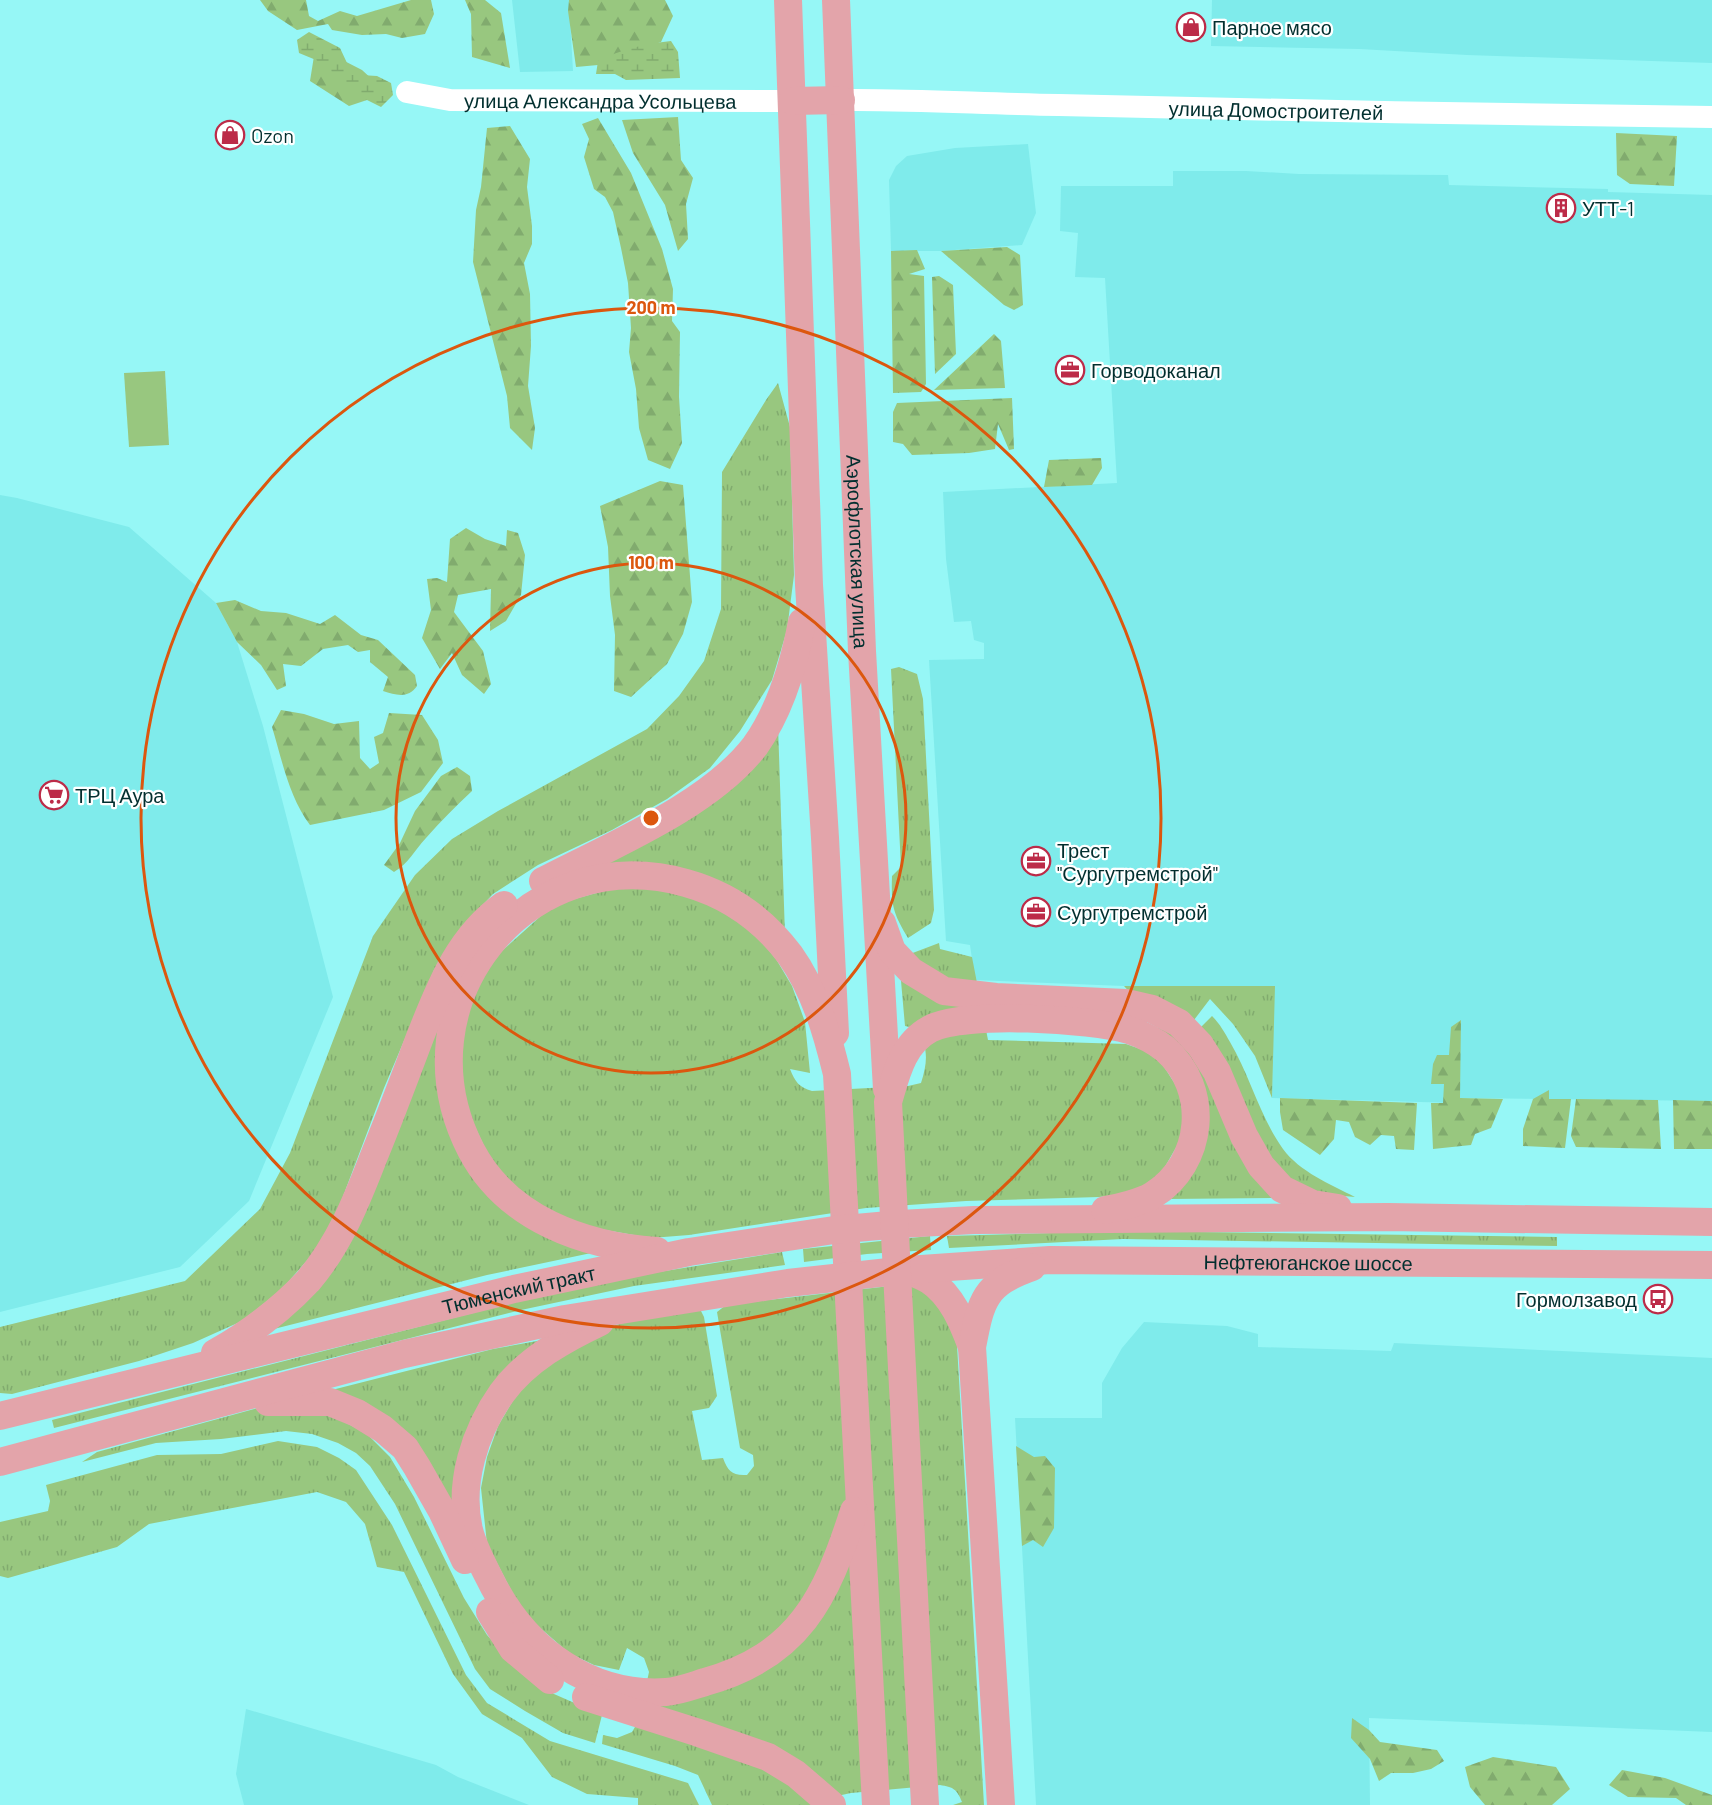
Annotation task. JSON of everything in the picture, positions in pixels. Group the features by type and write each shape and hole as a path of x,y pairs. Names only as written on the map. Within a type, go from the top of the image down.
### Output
{"main road":[{"path":"788,0 809,585 876,1804"},
{"name":"Аэрофлотская улица","path":"836,0 862,651 874,885 891,1071 888,1102 925,1802"},
{"path":"793,101 841,100"},
{"path":"164,1375 210,1356 258,1327 308,1280 329,1252 357,1198 440,988 457,954 475,930 522,892 682,807 731,771 755,745 775,711 796,652 809,585"},
{"path":"689,1252 610,1246 572,1234 524,1209 507,1197 483,1171 459,1123 453,1101 448,1056 452,1024 462,990 493,940 509,922 539,902 576,884 597,878 655,876 710,890 756,918 775,936 791,957 818,1011 837,1074"},
{"path":"874,885 883,932 892,951 911,971 944,991 996,997 1126,1003 1152,1009 1179,1023 1200,1045 1217,1072 1244,1136 1260,1166 1282,1189 1313,1204 1388,1217"},
{"path":"891,1071 915,1040 930,1029 957,1022 992,1018 1060,1021 1127,1030 1142,1035 1164,1049 1177,1063 1190,1085 1197,1118 1188,1154 1178,1172 1153,1195 1115,1208 1047,1220"},
{"path":"1047,1220 1388,1217 1712,1221"},
{"name":"Тюменский тракт","path":"0,1416 514,1289 689,1252 834,1230 900,1224 1047,1220"},
{"path":"1001,1805 972,1347 978,1315 987,1294 1007,1275 1050,1260"},
{"name":"Нефтеюганское шоссе","path":"907,1270 1050,1260 1712,1265"},
{"path":"907,1270 929,1280 948,1299 961,1319 972,1347"},
{"name":"Тюменский тракт","path":"0,1462 404,1354 565,1319 788,1283 907,1270"},
{"path":"681,1299 607,1319 574,1334 532,1363 502,1393 481,1430 471,1463 465,1496 469,1530 475,1549 502,1602 529,1636 552,1658 610,1695 768,1757 795,1774 832,1805"},
{"path":"227,1402 330,1402 357,1413 383,1429 405,1448 417,1467 442,1511 489,1611 513,1649 545,1677 573,1693 610,1695 668,1692 709,1681 758,1662 789,1638 811,1611 834,1570 859,1495"}],"street":[{"name":"улица Александра Усольцева","path":"407,92 450,100 793,101"},
{"name":"улица Домостроителей","path":"841,100 912,99 1462,115 1712,117"}],"shaded area":[{"path":"512,0 569,0 573,71 520,72"},
{"path":"1212,0 1712,0 1712,63 1359,49 1211,46"},
{"path":"1028,144 1036,213 1022,245 941,251 891,251 889,180 896,166 907,156 955,148"},
{"path":"1173,171 1448,175 1449,185 1608,189 1608,192 1712,195 1712,1101 1460,1098 1457,1103 1272,1098 1274,986 1124,986 975,980 970,945 946,941 929,660 984,659 984,643 974,640 971,621 954,622 946,559 943,492 1117,483 1105,278 1075,277 1078,233 1060,231 1061,186 1173,186"},
{"path":"0,495 129,527 216,603 237,642 263,726 333,997 249,1201 180,1267 0,1312"},
{"path":"1144,1322 1227,1326 1258,1334 1258,1347 1391,1351 1394,1343 1712,1358 1712,1732 1369,1718 1370,1805 1036,1805 1015,1418 1102,1418 1102,1383 1122,1348"},
{"path":"246,1709 436,1765 458,1777 529,1805 244,1805 236,1774"}],"green space":[{"path":"260,0 306,0 309,16 318,21 340,11 357,16 411,0 431,0 434,14 425,34 402,38 386,34 362,35 332,30 328,24 297,30 268,11"},
{"path":"465,0 485,0 501,13 510,68 472,57 471,14"},
{"path":"569,0 665,0 673,16 661,42 598,65 576,67 568,11"},
{"path":"309,32 340,48 347,63 361,75 377,76 391,83 393,95 381,107 343,88 331,71 316,60 299,53 297,40"},
{"path":"671,41 678,52 680,78 626,80 615,74 596,74 598,61 616,53"},
{"path":"323,50 362,70 374,81 367,100 349,106 310,81 314,56"},
{"path":"678,117 681,160 693,178 686,204 688,239 678,251 665,205 633,153 622,120"},
{"path":"598,118 631,173 662,249 673,289 672,321 680,332 679,397 682,443 670,469 648,460 639,428 636,389 629,352 631,328 628,283 621,248 613,212 605,197 594,189 584,157 589,139 582,124"},
{"path":"510,126 530,159 527,187 532,244 524,263 530,294 531,346 528,386 535,428 532,450 510,428 507,396 473,262 476,210 481,187 487,128"},
{"path":"1616,133 1677,136 1674,186 1630,184 1617,175"},
{"path":"1007,247 1020,255 1023,305 1014,310 1004,305 941,251"},
{"path":"917,250 925,269 909,274 924,276 926,384 921,392 893,393 891,251"},
{"path":"939,276 953,285 956,354 935,374 932,277"},
{"path":"994,334 1001,341 1005,388 934,390"},
{"path":"165,371 169,445 129,447 124,373"},
{"path":"778,383 790,427 794,575 787,630 772,680 740,731 710,768 667,799 612,830 538,865 493,894 459,930 434,970 384,1088 339,1207 317,1249 282,1289 242,1321 193,1343 139,1361 12,1394 0,1393 0,1327 185,1281 260,1209 290,1153 373,936 415,875 452,839 647,729 679,696 704,661 721,609 722,472"},
{"path":"1012,398 1014,449 1009,450 998,424 995,449 969,453 912,455 903,444 893,442 893,412 897,403"},
{"path":"1101,458 1102,468 1092,485 1044,487 1049,460"},
{"path":"660,481 683,485 692,602 683,634 667,664 631,697 614,691 615,635 610,596 608,547 600,506"},
{"path":"466,528 485,539 506,546 507,530 518,533 525,555 521,595 506,621 490,631 491,589 458,595 454,612 483,651 491,684 484,694 462,675 452,653 440,669 422,638 431,610 427,579 437,578 447,582 450,539"},
{"path":"235,600 261,611 286,613 320,624 335,615 361,635 378,640 415,675 417,686 406,694 397,695 383,691 388,677 370,662 370,650 358,652 348,645 323,649 301,666 283,664 286,686 277,690 261,665 237,642 216,603"},
{"path":"899,667 917,674 923,699 934,910 931,923 908,938 896,915 892,895 892,876 901,867 891,669"},
{"path":"281,710 304,714 334,724 359,721 360,758 370,769 379,763 374,737 383,733 389,713 422,715 438,740 443,763 421,792 384,810 310,825 291,790 272,727"},
{"path":"778,725 785,935 682,871 653,864 617,865 571,876"},
{"path":"457,767 470,776 472,791 437,826 408,861 394,872 384,865 400,843 415,811 441,776"},
{"path":"625,885 698,897 753,931 776,959 792,986 805,1022 810,1073 790,1069 801,1086 812,1091 908,1086 921,1083 926,1062 924,1043 918,1029 905,1026 901,981 910,954 939,943 940,949 972,957 988,1040 1126,1044 1143,1050 1161,1062 1182,1095 1182,1137 1162,1172 1144,1186 1124,1194 866,1208 689,1235 651,1238 577,1225 539,1206 513,1185 491,1161 462,1099 460,1031 484,967 553,905"},
{"path":"454,985 458,1140 596,1252 487,1275 266,1331 305,1294"},
{"path":"1124,986 1275,986 1272,1098 1255,1056 1233,1024 1210,999 1194,1020 1133,996"},
{"path":"1123,1014 1181,1037 1281,1198 1167,1199 1205,1115"},
{"path":"1212,1016 1237,1055 1268,1124 1283,1149 1307,1171 1355,1197 1323,1194 1283,1177 1264,1150 1200,1028"},
{"path":"1461,1020 1460,1098 1503,1099 1491,1128 1475,1134 1471,1145 1433,1149 1431,1103 1443,1103 1444,1084 1431,1084 1433,1064 1437,1055 1449,1055 1451,1027"},
{"path":"1549,1090 1549,1099 1571,1099 1565,1148 1523,1146 1523,1129 1533,1099"},
{"path":"1280,1098 1417,1103 1414,1150 1396,1149 1394,1136 1381,1135 1370,1145 1355,1137 1349,1122 1336,1120 1334,1139 1320,1155 1283,1130"},
{"path":"1576,1099 1658,1100 1661,1149 1576,1147 1571,1136"},
{"path":"1673,1100 1712,1101 1712,1149 1674,1149"},
{"path":"1122,1231 1557,1237 1557,1246 1123,1239 949,1248 947,1236"},
{"path":"930,1236 931,1250 867,1254 804,1262 803,1249"},
{"path":"782,1252 785,1265 634,1286 521,1310 54,1428 52,1420 516,1302 628,1277"},
{"path":"890,1286 914,1287 931,1297 942,1311 957,1345 984,1805 953,1805 962,1802 958,1794 951,1788 940,1785 851,1793 837,1796 822,1805 712,1805 698,1775 602,1744 603,1735 617,1738 632,1732 638,1722 649,1672 644,1658 627,1648 619,1670 594,1665 569,1653 523,1613 487,1544 481,1488 487,1457 498,1426 515,1397 532,1376 601,1330 631,1320 700,1309 704,1317 717,1396 709,1408 692,1411 702,1460 723,1458 731,1472 747,1475 754,1466 753,1455 740,1448 717,1312 726,1305"},
{"path":"548,1339 512,1368 462,1528 429,1478 320,1393 493,1349"},
{"path":"258,1408 309,1410 339,1419 367,1434 390,1457 414,1497 464,1598 487,1635 512,1663 554,1694 602,1715 595,1743 563,1733 490,1689 475,1669 395,1504 370,1466 356,1453 338,1443 312,1434 286,1431 221,1439 156,1443 82,1462 97,1452"},
{"path":"278,1441 317,1447 356,1470 392,1525 466,1675 487,1703 550,1741 688,1783 699,1805 638,1805 638,1798 587,1794 552,1777 522,1738 482,1714 453,1674 404,1572 377,1567 365,1524 346,1502 317,1492 149,1524 117,1547 8,1578 0,1576 0,1522 48,1511 50,1501 46,1485 157,1455 221,1454"},
{"path":"1016,1446 1034,1457 1045,1456 1055,1468 1054,1528 1043,1547 1033,1540 1022,1546"},
{"path":"1352,1718 1369,1730 1380,1742 1437,1750 1444,1761 1431,1769 1413,1773 1391,1773 1379,1781 1370,1759 1351,1738"},
{"path":"1493,1757 1556,1767 1570,1789 1552,1805 1485,1805 1470,1787 1465,1767"},
{"path":"1622,1770 1665,1778 1712,1795 1712,1805 1686,1805 1676,1798 1628,1797 1609,1785"}],"place":[{"name":"Парное мясо","path":"1191,27"},
{"name":"Ozon","path":"230,135"},
{"name":"УТТ-1","path":"1561,208"},
{"name":"Горводоканал","path":"1070,370"},
{"name":"ТРЦ Аура","path":"54,795"},
{"name":"Трест \"Сургутремстрой\"","path":"1036,861"},
{"name":"Сургутремстрой","path":"1036,912"},
{"name":"Гормолзавод","path":"1658,1299"}]}
